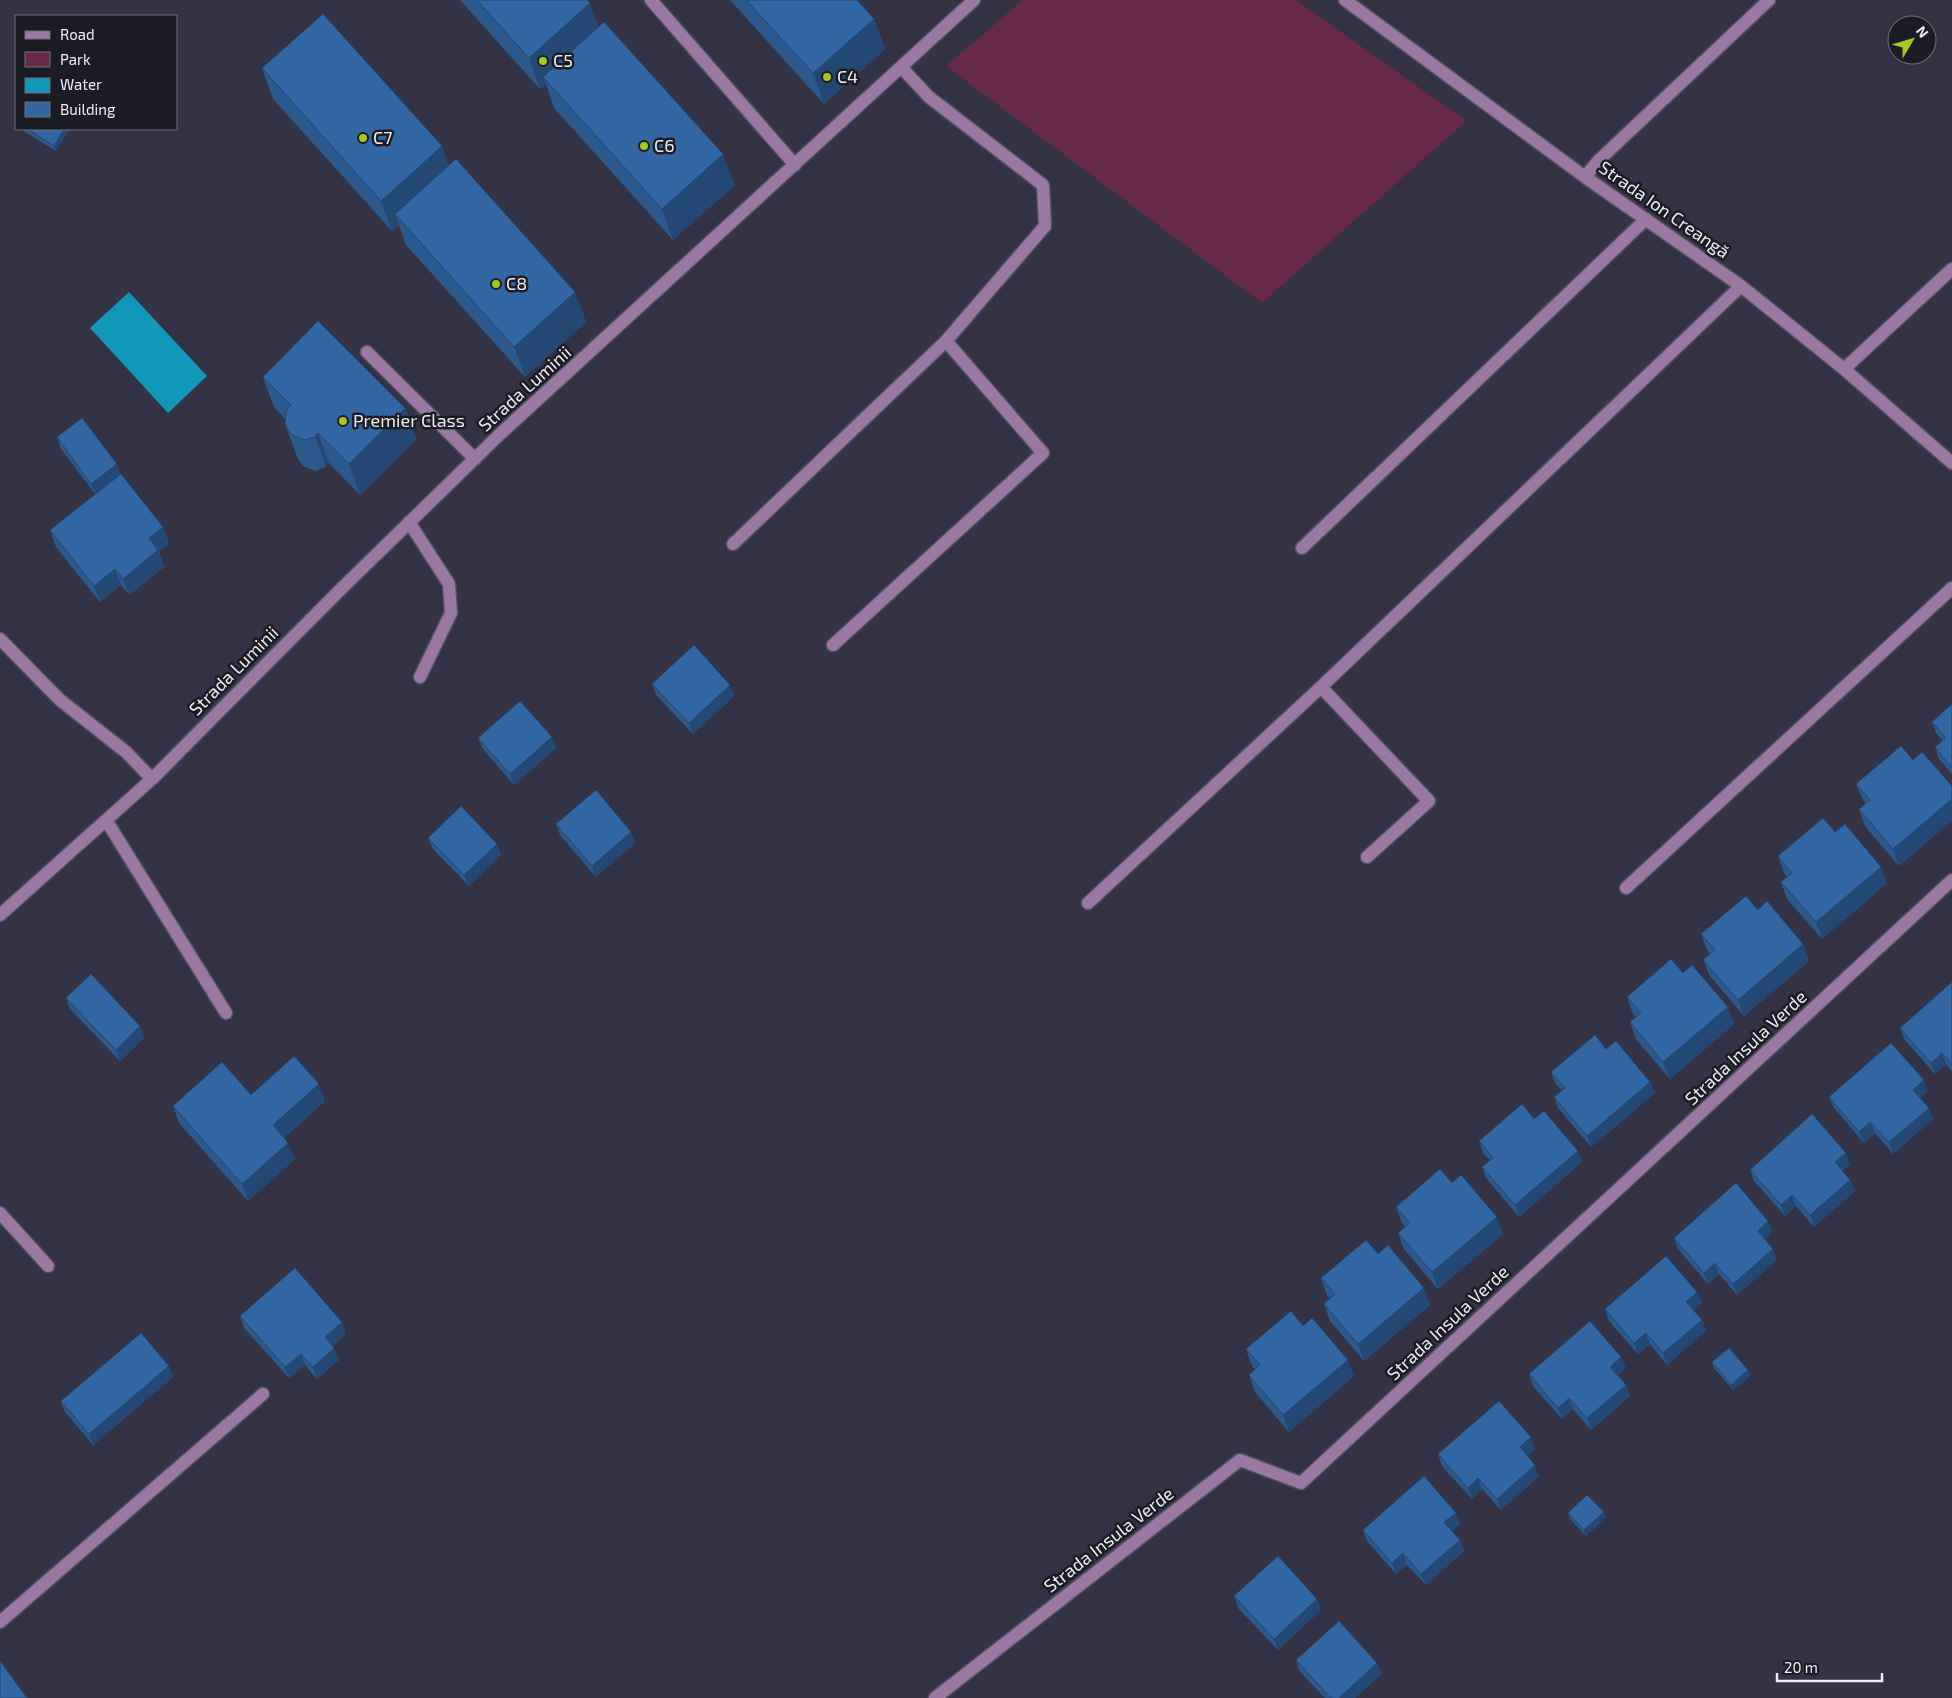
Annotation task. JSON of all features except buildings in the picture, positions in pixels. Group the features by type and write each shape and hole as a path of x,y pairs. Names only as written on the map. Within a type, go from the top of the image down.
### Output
{"street":[{"path":"651,0 794,164"},
{"name":"Strada Luminii","path":"0,915 152,779 409,522 475,459 901,67 959,5 974,0"},
{"name":"Strada Ion Creangă","path":"1345,0 1585,178 1741,286 1844,369 1952,463"},
{"path":"1585,178 1598,161 1769,0"},
{"path":"733,544 946,341 1045,226 1043,185 929,97 901,67"},
{"path":"1302,548 1646,219"},
{"path":"1844,369 1952,270"},
{"path":"1088,903 1321,687 1741,286"},
{"path":"833,646 1043,453 946,341"},
{"path":"367,352 475,459"},
{"path":"409,522 449,584 451,613 420,677"},
{"path":"1626,888 1952,588"},
{"path":"0,639 60,700 126,752 152,779"},
{"path":"1321,687 1429,801 1367,857"},
{"path":"106,820 226,1012"},
{"name":"Strada Insula Verde","path":"934,1698 1240,1460 1301,1483 1952,880"},
{"path":"0,1213 48,1266"},
{"path":"0,1622 263,1394"}],"green space":[{"path":"1023,0 1296,0 1466,121 1262,303 946,66"}],"water":[{"path":"129,292 207,376 168,413 90,328"}],"place":[{"name":"C5","path":"543,61"},
{"name":"C4","path":"827,77"},
{"name":"C7","path":"363,138"},
{"name":"C6","path":"644,146"},
{"name":"C8","path":"496,284"},
{"name":"Premier Class","path":"343,421"}]}
